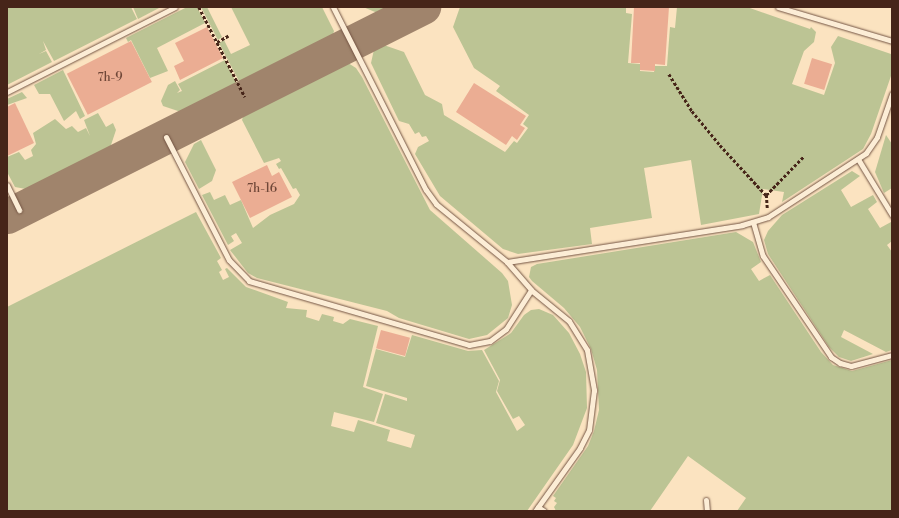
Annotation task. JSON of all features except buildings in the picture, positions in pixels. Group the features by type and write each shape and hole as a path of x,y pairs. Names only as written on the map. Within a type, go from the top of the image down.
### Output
{"lane":[{"path":"7,92 176,7"},
{"path":"333,7 426,190 447,215 507,262 531,290 569,321 575,330 591,365 594,390 590,430 580,448 537,509 544,511"},
{"path":"778,7 892,42"},
{"path":"507,262 753,222 768,217 858,160 872,147 892,94"},
{"path":"166,137 229,260 249,281 469,345 490,341 506,329 531,290"},
{"path":"858,160 892,214"},
{"path":"7,185 19,210"},
{"path":"753,222 764,256 831,357 840,363 852,366 892,355"},
{"path":"706,500 707,511"}],"path":[{"path":"199,7 245,97"},
{"path":"217,42 228,36"},
{"path":"669,74 684,99 720,145 766,195 768,217"},
{"path":"766,195 804,156"}],"green space":[{"path":"7,7 131,7 137,19 54,61 43,41 46,50 39,54 46,51 52,62 7,85"},
{"path":"133,7 161,7 138,19"},
{"path":"187,7 197,7 205,23 157,48 168,71 150,78 131,40 128,42 126,38"},
{"path":"201,7 207,7 222,37 218,40"},
{"path":"231,7 322,7 334,31 332,38 241,85 219,43 224,40 231,54 250,45"},
{"path":"363,7 394,7 380,14"},
{"path":"460,7 626,7 626,13 632,14 628,63 640,64 640,71 654,72 655,66 667,66 670,27 675,28 677,7 747,7 810,29 811,27 816,32 814,42 804,51 792,84 824,95 835,63 831,47 838,36 891,54 892,73 871,134 863,149 782,202 784,192 763,189 759,214 701,225 691,160 644,168 652,218 590,228 592,244 518,254 503,249 440,196 415,154 418,147 429,141 426,136 422,137 419,132 415,134 409,124 399,121 371,63 375,45 378,43 404,52 425,95 442,104 444,115 505,152 514,141 517,143 528,128 523,124 529,115 496,91 500,86 474,68 453,27"},
{"path":"225,60 238,86 184,113 163,106 161,101 168,85 175,81 180,90 177,93 182,91 178,84"},
{"path":"339,63 348,63 356,68 362,77 430,210 502,273 508,281 512,305 508,318 487,335 469,339 399,318 387,311 257,278 248,273 230,250 242,243 236,233 231,236 234,241 228,245 202,195 210,192 214,200 225,195 230,205 241,200 253,228 270,215 294,204 300,195 296,188 293,189 281,168 279,169 276,164 281,161 279,158 264,163 242,120 245,110"},
{"path":"63,70 85,116 80,119 76,111 64,121 50,94 39,94 34,85"},
{"path":"22,92 27,98 7,105 7,99"},
{"path":"98,113 106,127 113,123 116,130 109,151 31,190 15,187 7,172 7,157 19,152 25,160 33,156 31,150 36,144 33,133 55,119 66,129 72,126 78,132 86,128 90,136 84,120"},
{"path":"886,135 892,144 892,188 884,193 875,172"},
{"path":"201,140 216,170 212,181 199,189 185,162 194,144"},
{"path":"852,171 860,176 841,190 851,207 873,195 877,202 868,209 880,228 891,222 892,224 892,241 887,245 892,252 892,350 886,352 844,330 841,337 873,354 851,361 839,357 829,347 768,254 764,240 768,231 782,215"},
{"path":"196,212 221,258 217,261 222,270 219,272 223,280 229,277 225,269 227,268 246,287 288,302 286,308 307,310 306,317 319,321 322,314 334,317 333,321 343,324 350,319 378,326 363,387 383,394 374,422 334,412 331,426 354,432 358,420 390,430 387,441 411,448 415,435 376,423 385,394 407,401 407,398 366,386 376,349 405,357 412,335 468,351 482,350 499,381 496,392 517,431 525,425 519,416 513,419 497,391 500,380 484,350 511,333 524,315 531,310 539,309 553,315 569,333 580,354 586,372 587,408 573,445 527,511 7,511 7,307"},
{"path":"736,232 753,242 761,262 751,269 759,281 770,275 821,352 833,365 852,371 892,360 892,511 737,511 746,498 688,456 650,511 556,511 554,507 557,503 554,501 556,498 553,496 588,446 594,431 599,410 597,370 591,349 580,327 564,308 532,281 529,277 531,267 537,264"}],"taxiway":[{"path":"7,216 423,7"}]}
